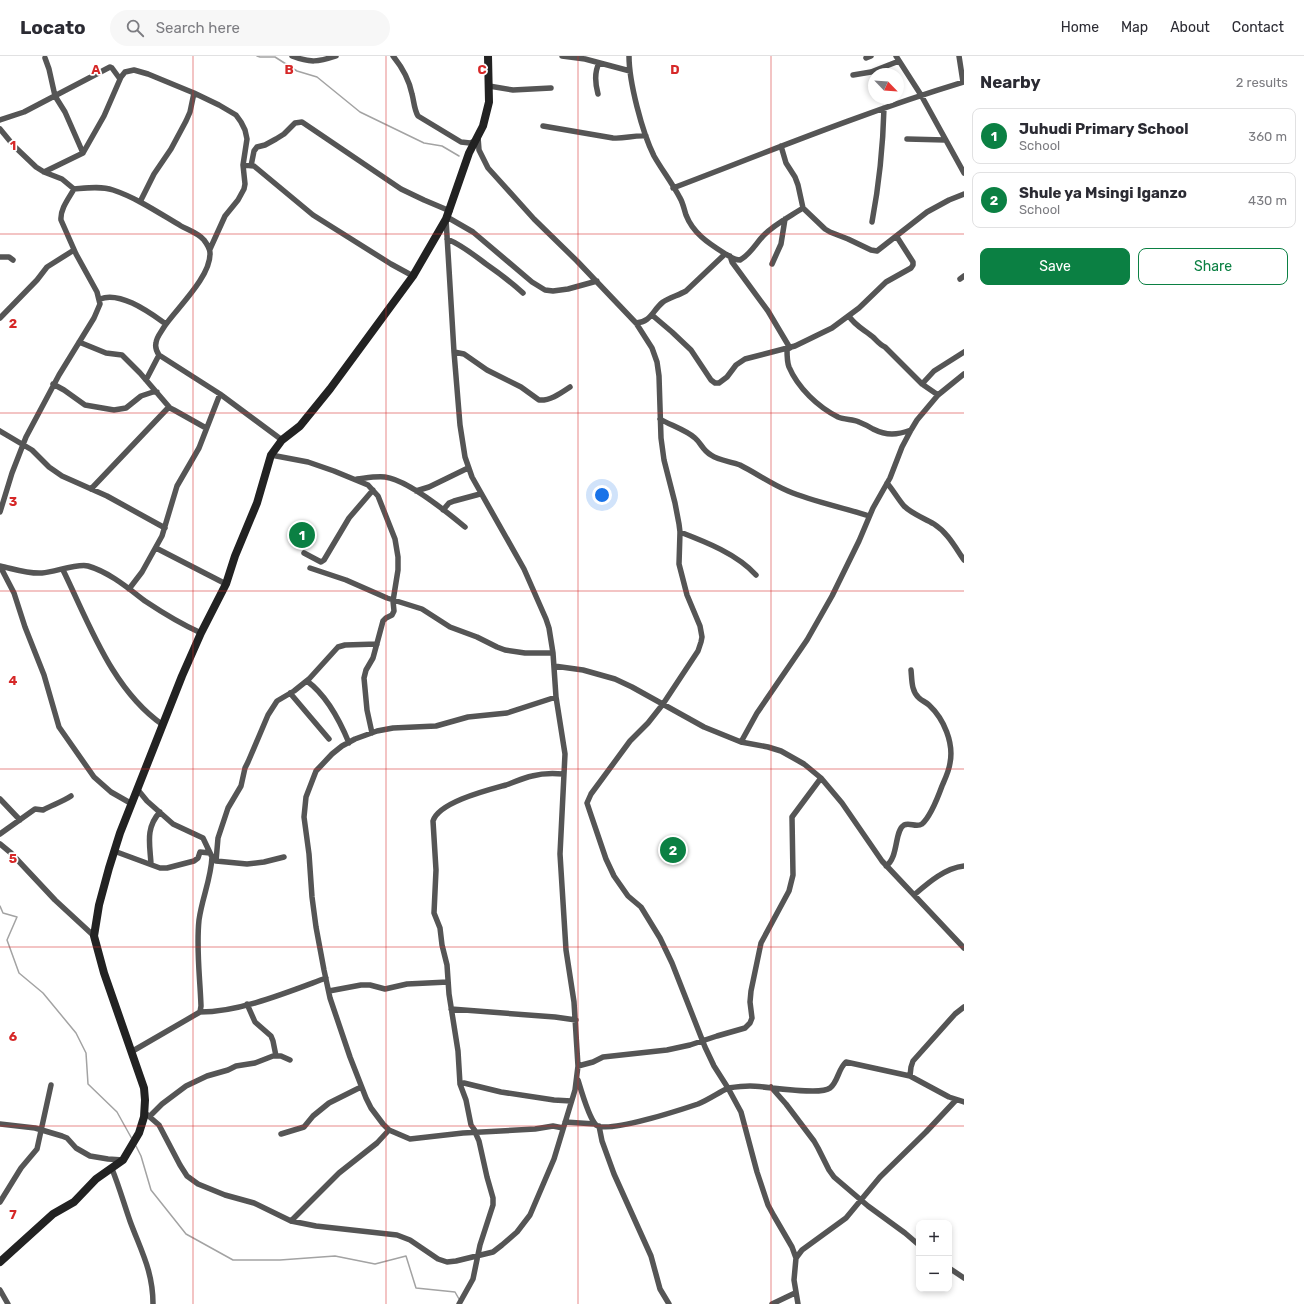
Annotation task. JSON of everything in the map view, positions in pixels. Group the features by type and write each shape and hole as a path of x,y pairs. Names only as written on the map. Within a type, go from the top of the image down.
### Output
{"street":[{"path":"292,56 301,60 316,62 336,56"},
{"path":"393,56 407,77 418,116 461,142 470,143 475,141"},
{"path":"488,56 489,102 483,126 478,136 479,150 488,168 534,219 623,308 636,323 652,348 657,362 660,390 662,449 680,532 678,557 680,574 700,626 702,636 699,648 663,704 623,750 591,794 588,803 593,825 614,876 628,896 641,907 660,938 672,963 714,1066 741,1112 757,1172 768,1205 796,1258 794,1280 798,1304"},
{"path":"562,56 584,59 630,71"},
{"path":"629,56 630,71 646,136 655,156 679,196 686,215 695,231 704,240 737,260 744,258 764,235 802,208"},
{"path":"673,188 884,108 963,82 959,56"},
{"path":"45,58 55,96 65,112 83,153"},
{"path":"853,76 871,72 898,58 921,95 964,173"},
{"path":"598,94 596,72 599,63"},
{"path":"0,120 24,112 110,66 120,80"},
{"path":"44,172 83,153 104,116 120,80 125,72 134,70 148,74 194,93 228,110 236,115 245,130 247,139 243,165 245,184 244,189 238,200 225,216 210,249 208,264 202,276 189,297 159,334 156,343 158,355 146,380"},
{"path":"489,86 513,90 551,88"},
{"path":"140,202 154,174 171,149 186,121 190,112 194,93"},
{"path":"872,222 882,153 884,108"},
{"path":"251,166 254,150 257,147 276,140 295,122 302,122 401,189 424,200 473,232 532,282 545,290 553,291 568,289 597,282"},
{"path":"448,216 447,239 454,352 462,444 468,468 480,494 518,560 536,596 549,628 553,653 556,698 565,754 560,854 566,950 573,988 578,1066 575,1090 554,1159 530,1215 517,1232 493,1252 447,1262 433,1256 410,1240 397,1235 316,1226 291,1221 254,1203 217,1193 191,1180 180,1165 159,1125 147,1114 144,1088 104,973 94,936 99,905 114,851 182,676 201,633 226,584 235,556 257,503 270,455 282,440 300,426 314,411 413,276 448,216 466,159 483,126"},
{"path":"543,126 612,138 624,138 636,135 646,136"},
{"path":"0,129 36,167 44,172 62,179 74,189 101,188 124,194 196,234 204,240 210,249"},
{"path":"907,140 945,140"},
{"path":"781,146 786,163 795,177 802,208 825,229 871,250 877,251 897,237 927,212 964,194"},
{"path":"243,165 257,168 313,215 391,264 413,276"},
{"path":"0,512 3,492 22,444 53,384 97,312 100,304 99,298 65,230 61,216 63,208 74,189"},
{"path":"772,264 781,244 785,219"},
{"path":"652,315 691,350 700,362 707,376 715,383 718,383 723,380 736,365 745,359 789,348 816,337 866,303 886,282 906,271 913,265 913,262 897,237"},
{"path":"447,239 472,253 522,293"},
{"path":"0,318 37,280 47,267 74,250"},
{"path":"636,323 645,321 663,302 678,296 692,286 728,255"},
{"path":"728,255 775,322 789,348 788,362 791,370 807,393 828,411 843,418 857,421 878,432 896,435 911,430"},
{"path":"0,257 9,257 13,260"},
{"path":"99,298 111,297 126,301 166,324"},
{"path":"849,316 856,325 885,347 922,384 938,395"},
{"path":"79,342 106,353 122,355 170,408 206,428"},
{"path":"454,352 464,354 494,374 521,387 539,400 558,395 570,388"},
{"path":"922,384 934,371 964,352"},
{"path":"158,355 220,394 282,440"},
{"path":"741,742 757,713 807,640 821,616 845,572 872,508 888,483 902,447 917,420 938,395 964,374"},
{"path":"53,384 85,405 114,410 126,408 141,396 148,393 157,392"},
{"path":"130,589 156,548 165,528 178,486 199,448 220,394"},
{"path":"91,488 167,409 170,408"},
{"path":"660,419 695,438 704,450 711,456 738,464 787,491 869,516"},
{"path":"0,431 32,450 49,467 62,476 91,488 165,528"},
{"path":"270,455 308,462 355,479 368,485 373,490 382,505 397,547 398,570 393,601 394,611 383,621 373,658 371,664 366,670 364,678 367,710 372,733"},
{"path":"416,491 429,487 468,468"},
{"path":"355,479 385,477 400,482 416,491 465,527"},
{"path":"888,483 904,506 910,511 933,523 943,531 964,560"},
{"path":"304,554 321,562 324,560 349,518 373,490"},
{"path":"443,510 454,500 480,494"},
{"path":"680,532 723,551 750,568 756,575"},
{"path":"156,548 226,584"},
{"path":"0,566 23,572 40,573 63,570 78,566 89,566 97,569 130,589 173,619 201,633"},
{"path":"0,566 14,593 25,627 42,670 59,727 94,777 111,792 132,804"},
{"path":"310,568 341,578 393,601 422,609 450,627 477,637 502,649 524,653 553,653"},
{"path":"63,570 109,664 142,707 163,725"},
{"path":"200,1012 201,1006 198,953 199,925 203,902 218,838 227,812 242,786 245,767 263,725 277,701 307,681 338,647 345,645 376,644"},
{"path":"554,666 583,670 615,678 704,727 741,742 781,751 804,764 821,778 853,818 874,851 886,866 964,948"},
{"path":"886,866 893,858 898,836 904,825 920,825 927,816 937,798 949,770 951,761 951,749 946,730 933,709 916,694 913,689 911,670"},
{"path":"307,681 317,689 332,710 349,743"},
{"path":"290,693 329,739"},
{"path":"556,698 500,715 468,718 436,726 393,728 372,733 349,743 332,754 316,771 306,798 304,818 313,903 326,978 341,1030 361,1087 371,1108 389,1130 410,1139 476,1132 535,1129 564,1125 597,1125 607,1127 675,1112 699,1103 728,1088 749,1086 803,1091 819,1091 829,1089 833,1085 842,1066 846,1062 910,1076 941,1093 964,1102"},
{"path":"459,1304 473,1279 480,1245 493,1205 493,1198 479,1141 476,1132 471,1125 466,1100 460,1084 447,965 440,928 434,912 436,875 433,821 438,812 450,804 484,791 532,776 550,773 563,774"},
{"path":"578,1066 593,1062 603,1057 666,1050 690,1045 745,1028 750,1023 752,1018 750,1002 751,991 761,943 792,883 792,817 821,778"},
{"path":"138,790 160,812 179,827 203,838 213,857"},
{"path":"0,834 35,809 43,810 50,805 71,796"},
{"path":"0,799 20,820"},
{"path":"151,864 149,840 150,828 152,821 160,812"},
{"path":"0,844 22,864 63,908 94,936"},
{"path":"114,851 156,867 166,868 194,861 198,858 200,852 213,857 247,864 284,857"},
{"path":"914,895 941,874 964,866"},
{"path":"131,1052 200,1012 217,1012 247,1004 326,978"},
{"path":"329,992 361,985 370,985 385,989 414,984 448,982"},
{"path":"247,1004 255,1022 271,1036 276,1056"},
{"path":"910,1076 913,1061 964,1006"},
{"path":"451,1009 576,1020"},
{"path":"0,1262 53,1214 74,1202 96,1179 123,1160 139,1133 144,1116 186,1086 207,1076 272,1056 290,1060"},
{"path":"577,1077 585,1102 597,1125 612,1169 651,1256 660,1289 669,1304"},
{"path":"460,1084 464,1083 501,1092 554,1100 571,1100"},
{"path":"0,1202 21,1168 37,1149 51,1085"},
{"path":"281,1134 304,1127 313,1116 329,1103 361,1087"},
{"path":"772,1087 814,1141 829,1170 840,1183 877,1214 916,1242"},
{"path":"796,1258 802,1250 846,1218 880,1177 956,1100"},
{"path":"0,1124 42,1130 67,1138 76,1148 90,1156 123,1160"},
{"path":"291,1221 339,1173 377,1143 389,1130"},
{"path":"112,1169 144,1255 151,1283 153,1304"},
{"path":"952,1270 964,1278"},
{"path":"0,1290 8,1304"},
{"path":"772,1304 795,1293"}],"waterway":[{"path":"257,56 275,57 297,71 317,77 360,112 424,143 442,146 459,156"},
{"path":"0,906 3,913 17,917 7,940 19,973 43,993 76,1033 86,1053 88,1084 117,1112 132,1139"},
{"path":"136,1146 141,1156 151,1190 186,1234 233,1260 280,1260 335,1256 375,1264 406,1256 416,1288 455,1292 459,1299"}],"place":[{"name":"Juhudi Primary School","path":"302,535"},
{"name":"Shule ya Msingi Iganzo","path":"673,850"}]}
